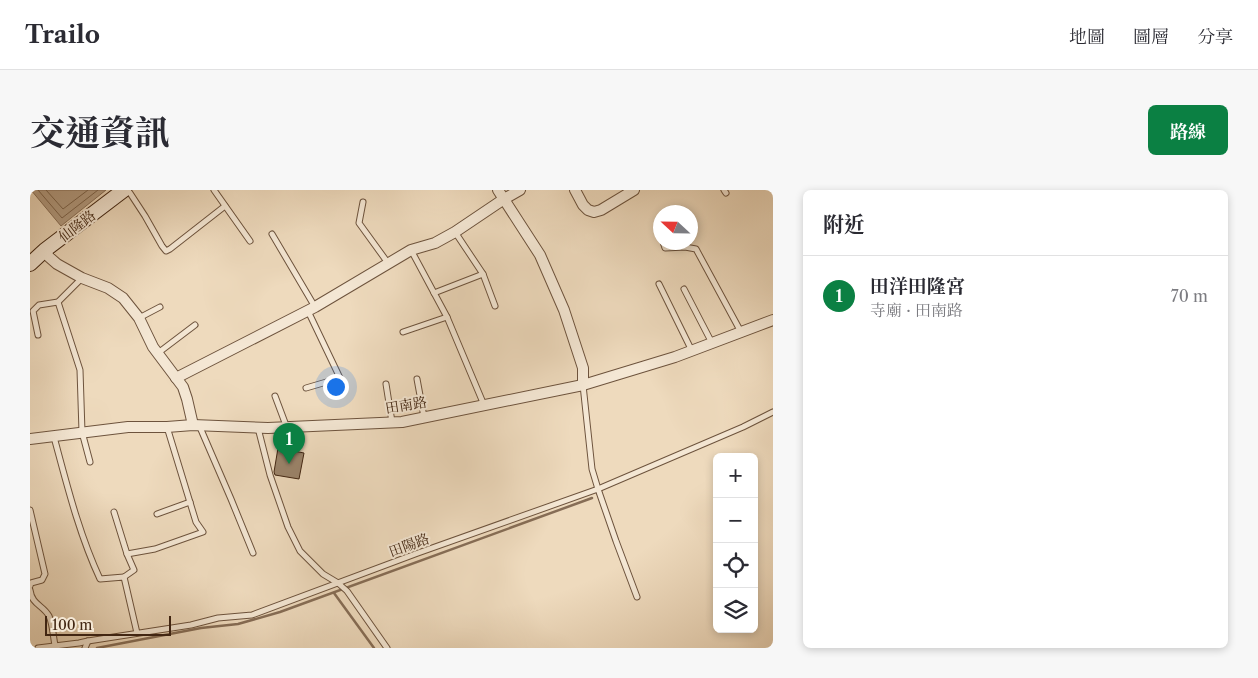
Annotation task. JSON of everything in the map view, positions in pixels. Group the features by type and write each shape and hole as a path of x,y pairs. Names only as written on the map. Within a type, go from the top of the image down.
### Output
{"street":[{"name":"仙隆路","path":"30,264 45,250 126,190"},
{"path":"176,378 311,308 411,250 435,244 455,232 501,194 520,190"},
{"path":"575,190 583,205 588,210 594,212 634,190"},
{"path":"501,194 540,255 564,310 582,368 583,385"},
{"path":"45,250 49,257 57,264 82,278 108,288 123,298 138,318 158,353 183,387 196,425"},
{"name":"田南路","path":"30,439 128,427 167,428 196,425 287,428 402,422 583,385 692,351 773,320"}],"lane":[{"path":"126,190 166,250 170,249 225,206"},
{"path":"214,190 250,241"},
{"path":"363,202 359,223 388,264"},
{"path":"455,232 483,274 495,306"},
{"path":"272,234 311,308 340,378 306,388"},
{"path":"411,250 447,317 484,404"},
{"path":"697,250 741,332"},
{"path":"434,293 483,274"},
{"path":"38,335 33,311 39,304 58,302 82,278"},
{"path":"659,284 692,351"},
{"path":"684,289 712,343"},
{"path":"58,302 80,370 82,432 90,462"},
{"path":"138,318 160,307"},
{"path":"403,332 447,317"},
{"path":"158,353 195,325"},
{"path":"417,379 424,417"},
{"path":"386,384 392,422"},
{"path":"583,385 592,469 637,597"},
{"path":"275,396 287,428"},
{"name":"田陽路","path":"38,648 191,625 218,618 252,615 598,489 718,438 773,412"},
{"path":"196,425 231,499 252,553"},
{"path":"127,554 156,549 203,532 196,522 167,428"},
{"path":"258,428 270,475 288,527 300,551 323,574 339,584 347,592 387,648"},
{"path":"54,436 77,521 100,579 124,578 134,570 114,512"},
{"path":"157,514 190,502"},
{"path":"30,510 45,574 42,580 31,583 31,596 35,603 45,610 50,618 55,645"},
{"path":"124,578 137,633"},
{"path":"85,648 88,641"}],"water":[{"path":"31,190 106,190 61,226"}],"building":[{"path":"278,448 304,453 299,479 275,475"}],"waterway":[{"path":"97,648 201,628 238,624 280,612 592,498"},
{"path":"334,593 374,648"}],"place":[{"name":"田洋田隆宮","path":"289,464"}]}
